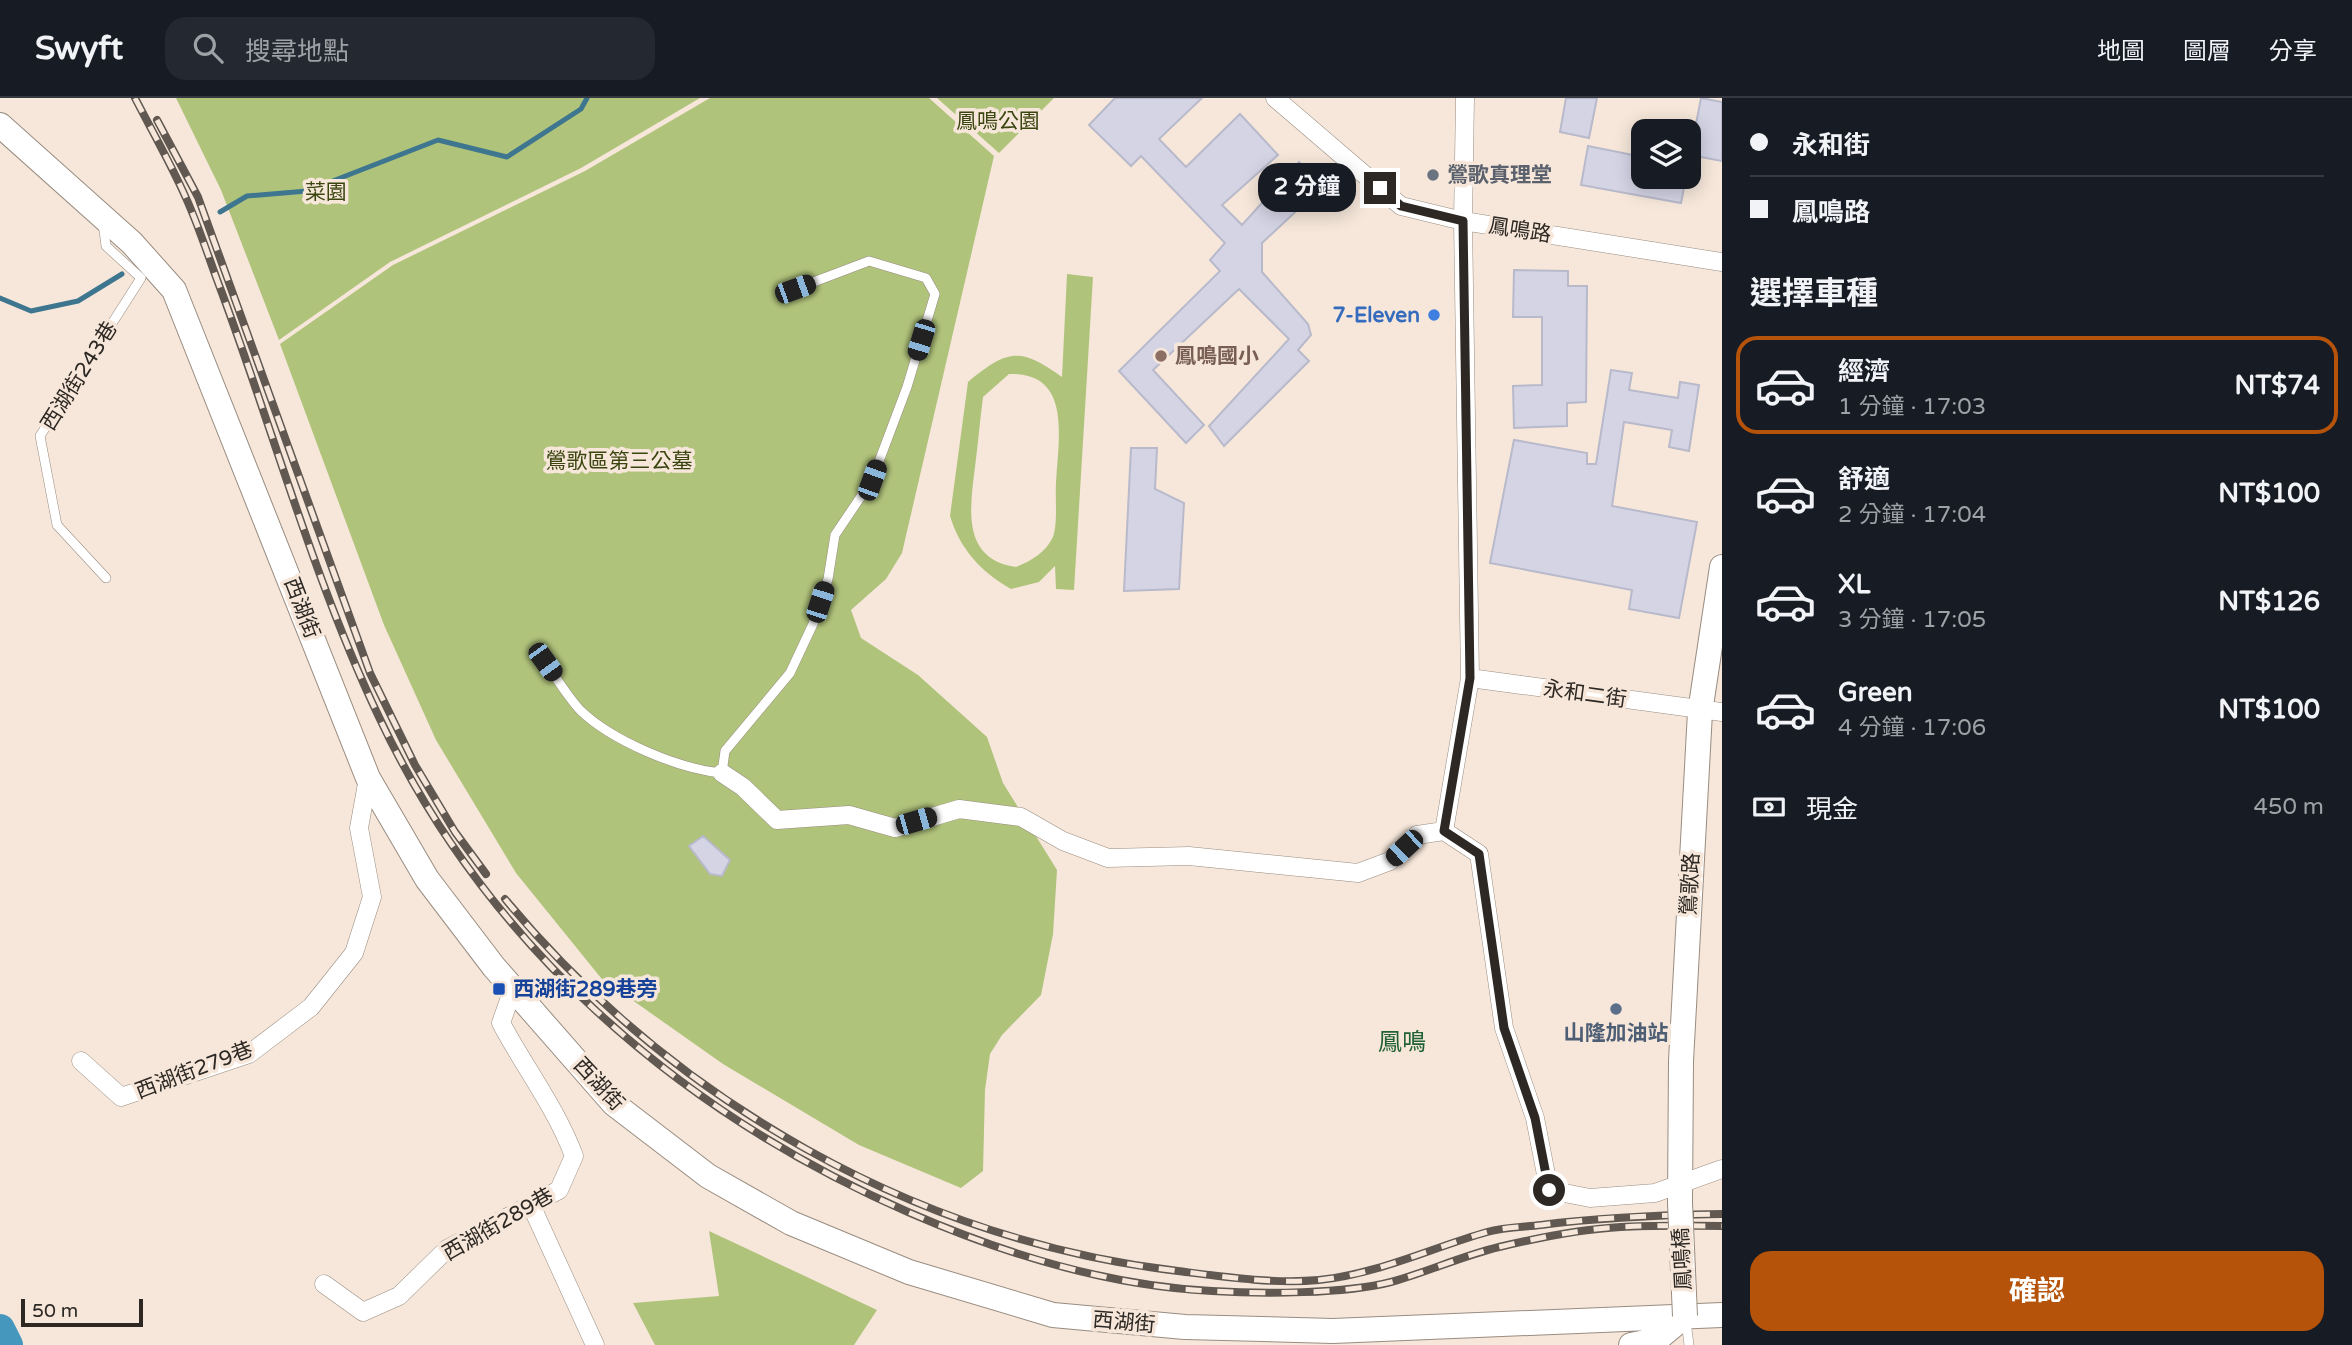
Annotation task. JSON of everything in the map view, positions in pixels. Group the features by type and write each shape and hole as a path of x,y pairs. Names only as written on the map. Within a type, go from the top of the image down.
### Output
{"street":[{"name":"鳳鳴路","path":"1275,98 1401,206 1463,221 1722,262"},
{"path":"1444,831 1470,678 1463,221 1465,98"},
{"name":"西湖街","path":"0,125 132,243 174,290 368,778 427,879 513,989 614,1104 708,1176 791,1223 909,1272 1053,1315 1185,1327 1333,1331 1722,1315"},
{"name":"鶯歌路","path":"1680,1193 1681,1061 1722,567"},
{"name":"永和二街","path":"1470,678 1711,712"},
{"path":"722,773 743,786 777,820 849,815 895,828 959,809 1021,817 1063,841 1108,859 1189,856 1358,873 1390,861 1418,835 1444,831 1479,854 1504,1028 1535,1118 1549,1190 1590,1198 1680,1193 1722,1169"},
{"name":"西湖街279巷","path":"81,1061 121,1097 249,1054 311,1007 354,953 372,897 359,828 368,778"},
{"name":"西湖街289巷","path":"324,1284 363,1311 399,1296 447,1249 559,1190 574,1156 561,1121 525,1068 501,1023 513,989"},
{"name":"鳳鳴橋","path":"1680,1193 1685,1316"},
{"path":"531,1205 595,1345"},
{"path":"1631,1345 1656,1340 1685,1316"}],"lane":[{"name":"西湖街243巷","path":"103,218 106,246 141,278 40,436 57,525 106,578"},
{"path":"545,662 580,710 614,733 672,763 697,771 722,773 725,751 790,673 813,624 828,579 835,535 872,480 907,387 935,294 926,278 869,261 795,289"},
{"path":"1685,1316 1689,1345"}],"green space":[{"name":"菜園","path":"176,98 700,98 581,168 390,262 279,340 221,190"},
{"name":"鶯歌區第三公墓","path":"710,98 929,98 994,156 902,553 886,579 851,610 861,638 918,675 987,737 1003,783 1057,870 1053,934 1041,995 1002,1035 990,1054 985,1090 983,1171 961,1188 859,1145 723,1064 601,978 516,873 436,740 384,625 280,344 393,265 585,171"},
{"name":"鳳鳴公園","path":"937,98 1054,98 999,153"},
{"path":"1067,274 1093,277 1074,590 1056,589 1055,566 1039,582 1011,589 990,575 973,558 960,539 950,516 968,382 994,363 1014,356 1035,360 1062,377","holes":["1009,374 1029,376 1044,384 1053,396 1057,412 1059,429 1055,524 1053,537 1042,552 1016,567 998,562 986,554 978,543 971,515 972,499 983,397"]},
{"path":"709,1231 877,1310 854,1345 655,1345 633,1303 719,1296"}],"building":[{"path":"1115,98 1202,98 1159,139 1186,167 1240,114 1278,155 1222,205 1242,225 1299,162 1322,187 1262,243 1262,272 1308,324 1311,335 1298,350 1309,361 1224,446 1209,426 1289,339 1239,289 1153,370 1204,425 1186,443 1119,371 1220,271 1210,260 1225,243 1141,156 1131,166 1089,125"},
{"path":"1566,98 1597,98 1589,138 1560,132"},
{"path":"1701,98 1722,102 1722,161 1701,157 1701,119 1697,119"},
{"path":"1588,146 1631,155 1631,189 1684,189 1681,203 1581,185"},
{"path":"1514,270 1568,271 1568,286 1587,286 1586,402 1567,403 1567,426 1514,428 1513,386 1542,385 1542,317 1513,317"},
{"path":"1611,370 1632,373 1629,390 1678,398 1680,382 1699,385 1689,451 1669,447 1672,430 1624,422 1612,506 1697,522 1679,618 1629,609 1632,590 1490,563 1514,440 1587,453 1587,464 1596,464"},
{"path":"1131,448 1157,448 1155,489 1184,503 1179,589 1124,591"},
{"path":"703,836 730,860 722,876 710,874 689,846"}],"waterway":[{"path":"220,212 247,196 307,191 438,140 507,157 581,109 587,98"},
{"path":"0,298 31,311 78,301 122,274"},
{"path":"0,1329 8,1345"}],"railway":[{"path":"135,98 196,222 314,559 355,664 378,715 422,798 474,875 532,947 597,1012 668,1071 744,1124 824,1171 908,1212 981,1241 1056,1265 1095,1275 1173,1288 1278,1293 1350,1289 1391,1282 1485,1251 1559,1234 1621,1227 1722,1226"},
{"path":"157,120 198,197 370,673 415,765 455,832 486,874"},
{"path":"505,899 571,972 644,1038 723,1097 806,1149 894,1193 986,1228 1081,1254 1231,1278 1319,1280 1362,1272 1500,1229 1609,1218 1722,1214"}],"place":[{"name":"鶯歌真理堂","path":"1433,175"},
{"name":"7-Eleven","path":"1434,315"},
{"name":"鳳鳴國小","path":"1161,356"},
{"name":"西湖街289巷旁","path":"499,989"},
{"name":"山隆加油站","path":"1616,1009"}],"district":[{"name":"鳳鳴","path":"1402,1042"}],"route":[{"path":"1380,188 1401,206 1463,221 1470,678 1444,831 1479,854 1504,1028 1535,1118 1549,1190"}]}
